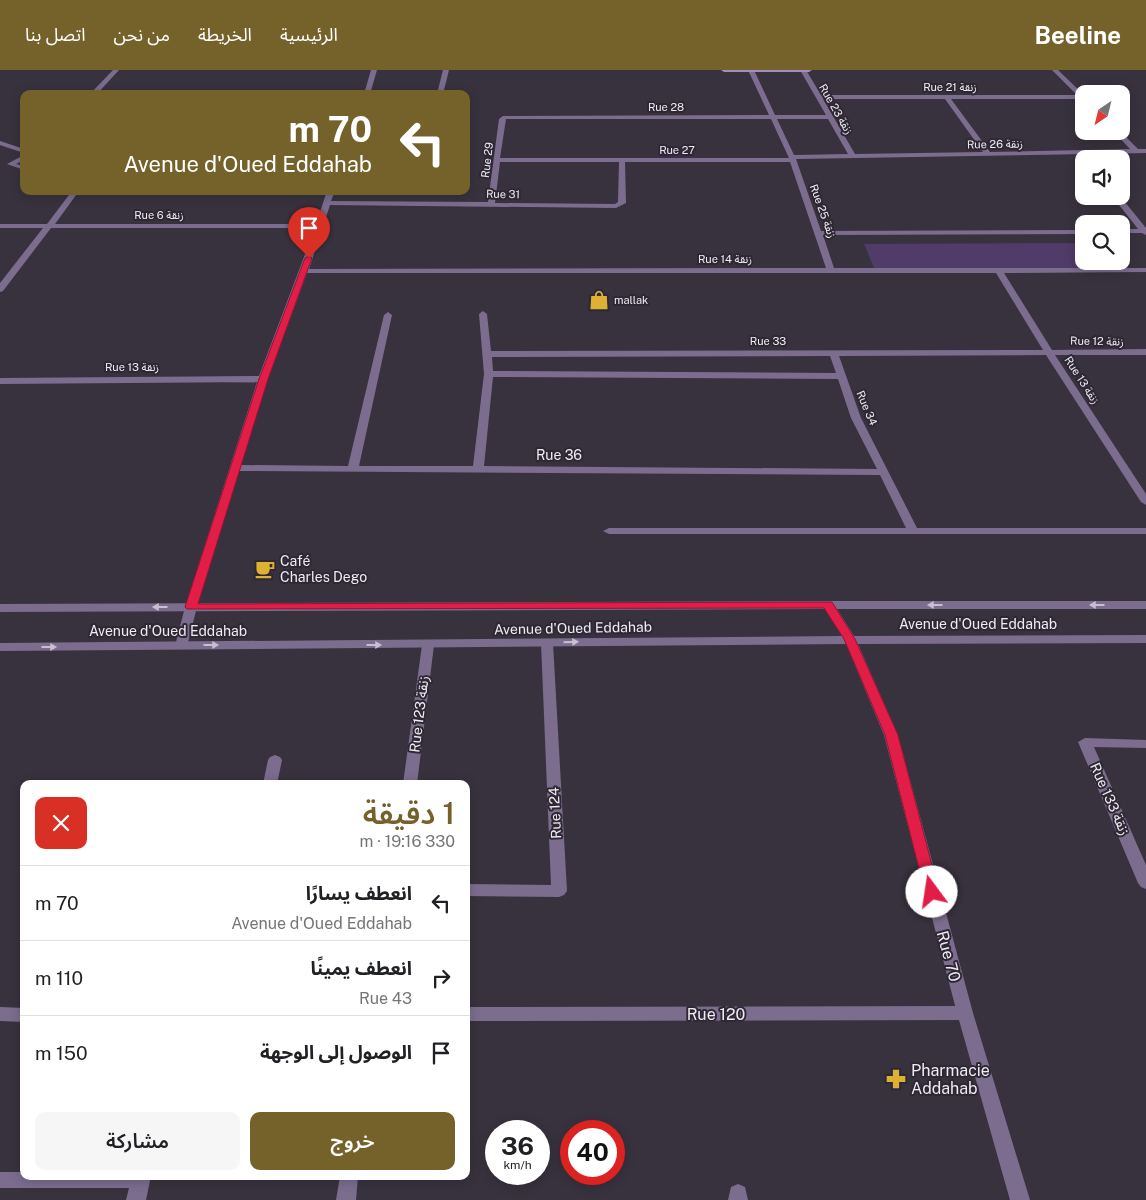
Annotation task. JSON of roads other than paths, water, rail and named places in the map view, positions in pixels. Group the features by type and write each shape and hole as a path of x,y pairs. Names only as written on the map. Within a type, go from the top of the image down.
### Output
{"main road":[{"path":"724,70 809,70"}],"street":[{"path":"98,90 116,70"},
{"path":"368,90 374,70"},
{"path":"441,90 446,70"},
{"name":"Rue 25 زنقة","path":"751,70 793,158 831,270"},
{"name":"Rue 23 زنقة","path":"803,70 828,117 853,157"},
{"path":"1055,70 1075,90"},
{"name":"Rue 21 زنقة","path":"818,97 1075,98"},
{"path":"947,97 988,154"},
{"name":"Rue 28","path":"504,118 828,117"},
{"name":"Rue 29","path":"491,205 504,118"},
{"path":"1125,140 1136,151"},
{"path":"0,143 20,150"},
{"name":"Rue 26 زنقة","path":"1130,152 1146,151"},
{"name":"Rue 26 زنقة","path":"853,157 988,154 1075,156"},
{"name":"Rue 27","path":"498,160 853,157"},
{"path":"20,158 9,160 12,166 20,167"},
{"name":"Rue 31","path":"327,203 619,206 622,204 622,160"},
{"path":"0,290 73,195"},
{"path":"181,646 191,607 263,379 304,271 330,195"},
{"path":"1124,205 1146,232"},
{"name":"Rue 6 زنقة","path":"0,226 319,226"},
{"path":"1130,231 1146,232"},
{"path":"820,233 1075,232"},
{"name":"Rue 14 زنقة","path":"304,271 1146,270"},
{"name":"Rue 13 زنقة","path":"999,271 1048,351 1146,502"},
{"path":"478,469 489,374 483,314"},
{"path":"353,468 388,315"},
{"name":"Rue 33","path":"487,354 1048,351"},
{"name":"Rue 12 زنقة","path":"1048,351 1146,352"},
{"name":"Rue 34","path":"833,352 856,418 913,530"},
{"path":"489,374 840,376"},
{"name":"Rue 13 زنقة","path":"0,382 263,379"},
{"name":"Rue 36","path":"234,468 884,472"},
{"path":"609,531 1146,531"},
{"name":"Avenue d'Oued Eddahab","path":"0,608 828,604 1146,605"},
{"name":"Rue 70","path":"828,604 850,639 892,735 965,1013 1020,1200"},
{"name":"Avenue d'Oued Eddahab","path":"0,647 428,645 850,639 1146,639"},
{"name":"Rue 124","path":"470,890 558,892 547,643"},
{"name":"Rue 123 زنقة","path":"411,780 428,645"},
{"name":"Rue 133 زنقة","path":"1146,744 1085,742 1146,883"},
{"path":"271,780 275,760"},
{"name":"Rue 120","path":"470,1014 965,1013"},
{"path":"0,1014 20,1014"},
{"path":"0,1180 20,1180"},
{"path":"136,1200 141,1180"},
{"path":"346,1200 348,1180"}],"place":[{"name":"mallak","path":"599,300"},
{"name":"Café Charles Dego","path":"265,569"},
{"name":"Pharmacie Addahab","path":"896,1079"}]}
